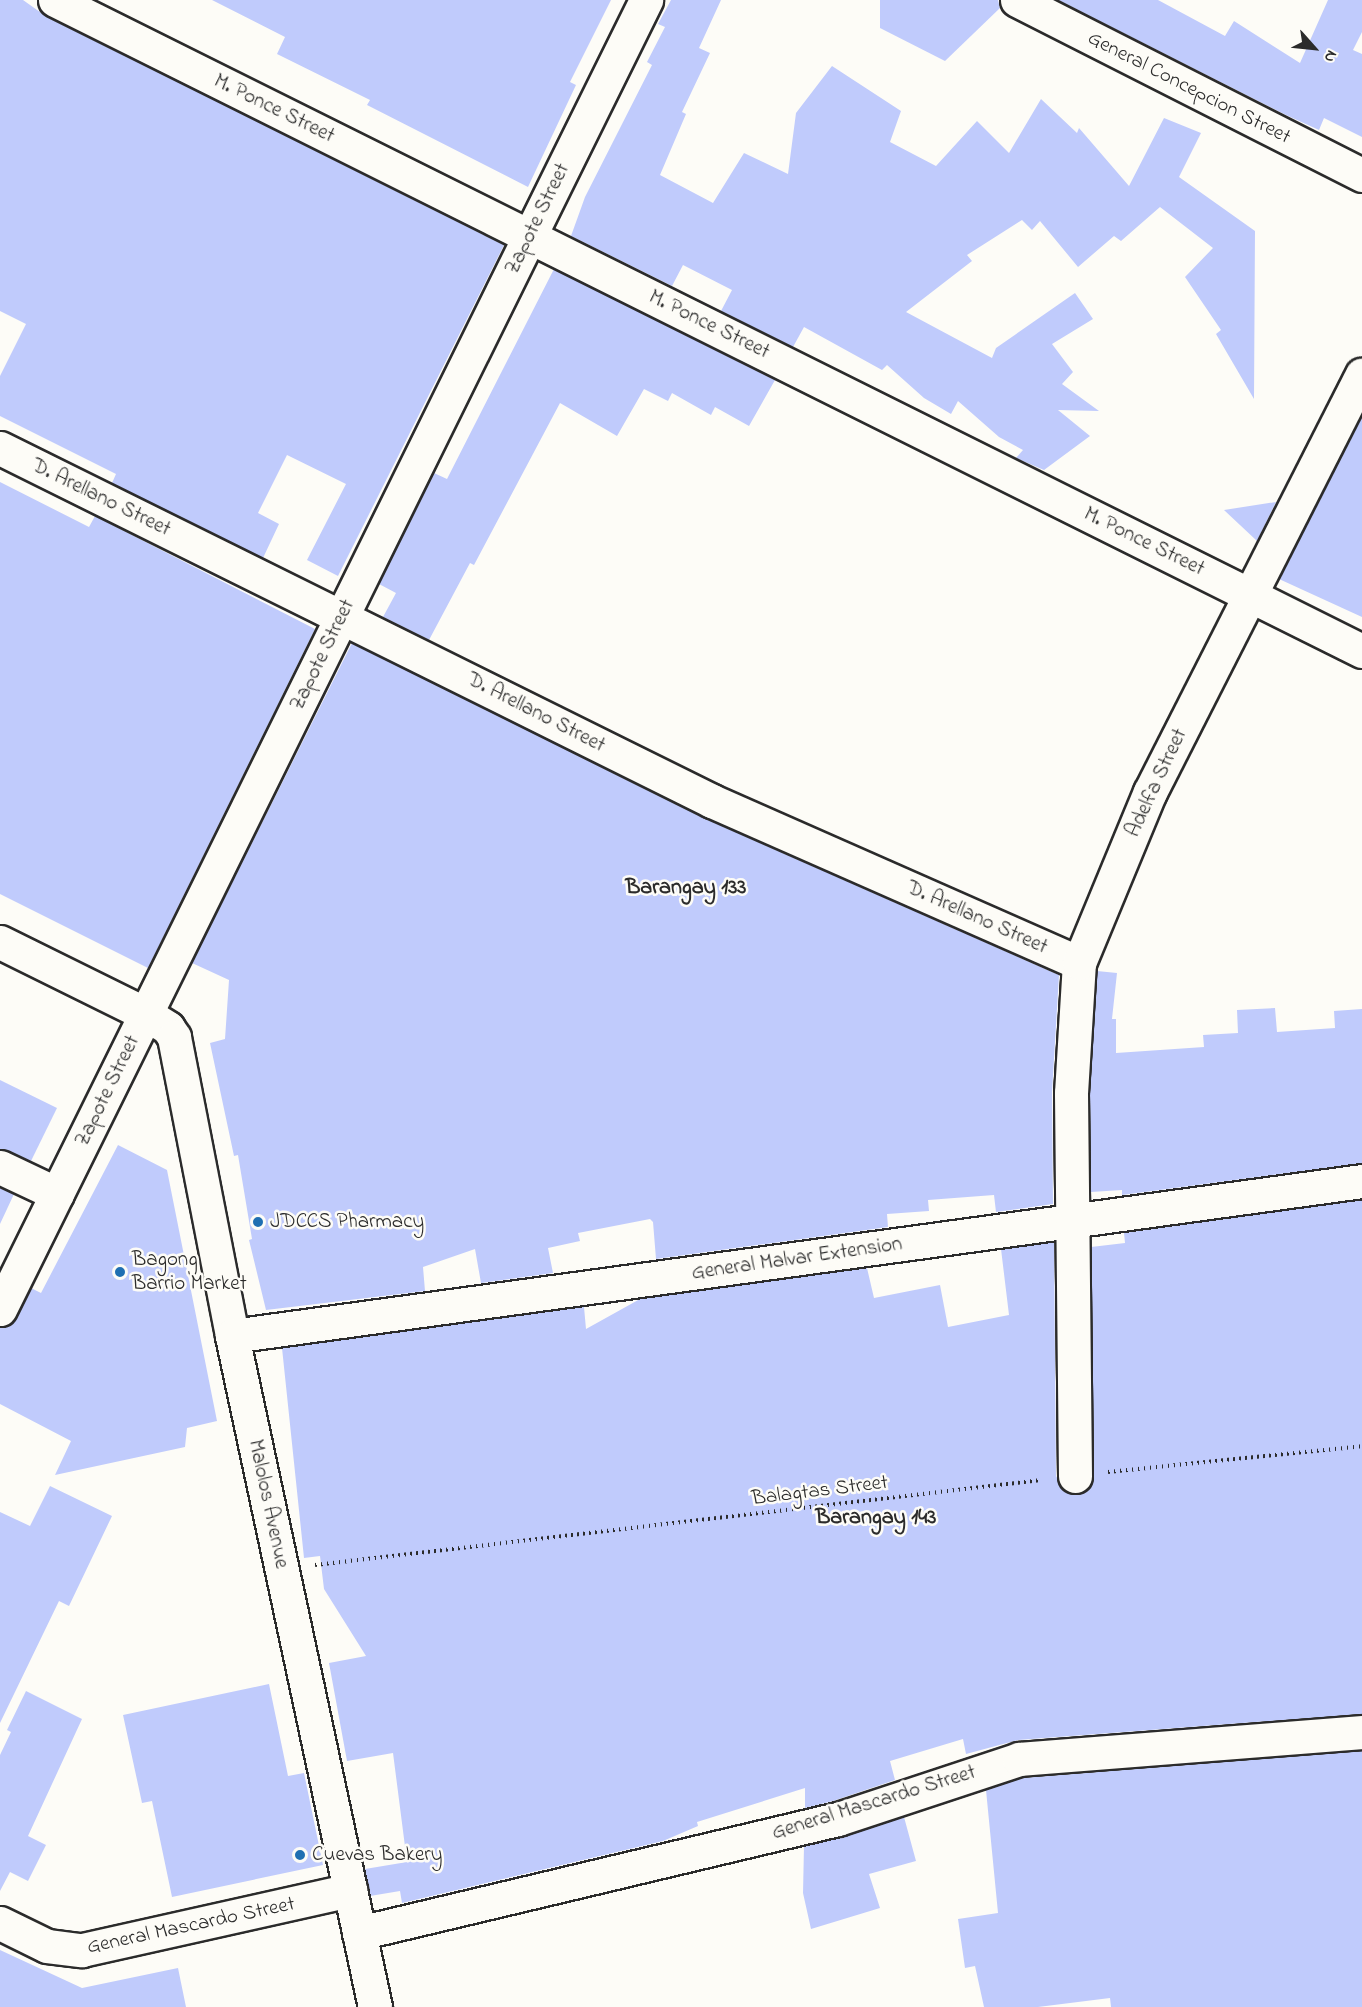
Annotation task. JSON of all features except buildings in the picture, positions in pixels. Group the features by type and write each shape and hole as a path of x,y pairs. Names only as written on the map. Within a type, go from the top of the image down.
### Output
{"street":[{"name":"M. Ponce Street","path":"55,0 1362,651"},
{"name":"Zapote Street","path":"0,1309 646,0"},
{"name":"General Concepcion Street","path":"1017,0 1362,175"},
{"name":"Adelfa Street","path":"1075,1476 1071,1093 1079,963 1150,792 1252,596 1362,375"},
{"name":"D. Arellano Street","path":"0,448 711,801 1079,963"},
{"name":"Malolos Avenue","path":"0,942 146,1014 168,1028 174,1037 232,1336 375,2007"},
{"path":"0,1167 57,1194"},
{"name":"General Malvar Extension","path":"232,1336 1362,1181"},
{"name":"General Mascardo Street","path":"359,1933 838,1819 1019,1759 1362,1732"},
{"name":"General Mascardo Street","path":"0,1923 47,1946 82,1950 350,1890"}],"path":[{"name":"Balagtas Street","path":"282,1569 1075,1476 1362,1446"}],"place":[{"name":"JDCCS Pharmacy","path":"258,1222"},
{"name":"Bagong Barrio Market","path":"120,1272"},
{"name":"Cuevas Bakery","path":"300,1855"}],"district":[{"name":"Barangay 133","path":"686,889"},
{"name":"Barangay 143","path":"876,1519"}]}
